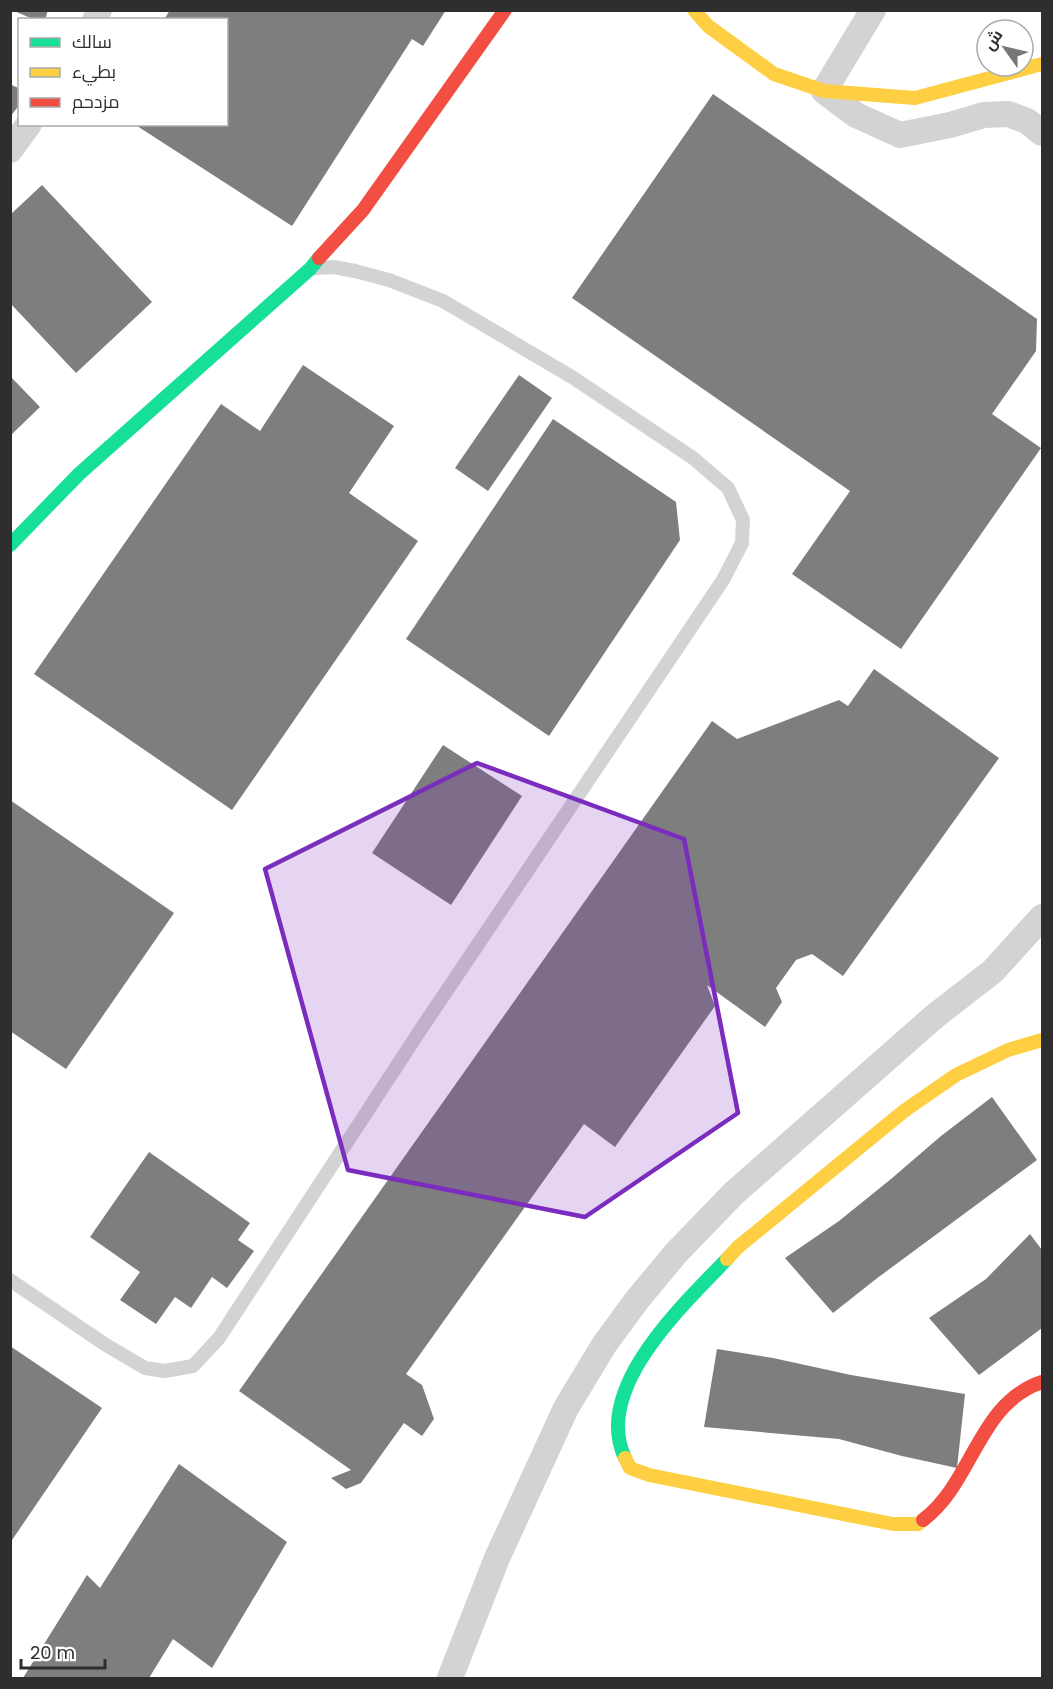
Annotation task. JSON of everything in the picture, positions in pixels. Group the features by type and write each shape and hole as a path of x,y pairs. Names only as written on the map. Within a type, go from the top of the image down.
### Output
{"street":[{"path":"10,545 79,474 310,269 363,210 505,10"},
{"path":"694,10 708,26 774,74 824,91 915,98 1042,64"},
{"path":"824,91 873,10"},
{"path":"824,91 856,115 900,135 950,125 984,115 1008,114 1027,121 1042,133"},
{"path":"10,150 28,126"},
{"path":"450,1678 497,1558 566,1408 604,1346 637,1300 676,1253 734,1193 935,1016 993,971 1042,917"},
{"path":"1042,1040 1008,1050 956,1075 904,1112 738,1247 653,1341 623,1394 618,1416 620,1447 630,1468 650,1475 893,1524 918,1524 930,1515 956,1484 992,1421 1004,1405 1030,1386 1042,1382"}],"lane":[{"path":"10,1280 106,1345 145,1368 165,1371 193,1366 219,1338 428,1020 723,580 742,543 743,519 728,488 693,458 572,377 443,301 389,280 355,271 334,267 310,269"}],"highlighted area":[{"path":"477,763 684,839 738,1113 585,1217 348,1170 265,869"}],"building":[{"path":"12,10 48,10 46,18 30,18"},
{"path":"170,10 446,10 423,46 412,39 292,226 137,126 228,126 228,18 165,18"},
{"path":"10,84 18,88 18,107 10,117"},
{"path":"713,94 1037,319 1036,351 992,414 1041,448 901,649 792,574 850,491 572,298"},
{"path":"42,185 152,302 76,373 10,303 10,215"},
{"path":"303,365 394,426 349,493 418,541 232,810 34,674 221,404 260,431"},
{"path":"519,375 552,398 488,491 455,468"},
{"path":"10,376 40,407 10,436"},
{"path":"553,419 676,502 680,540 549,736 406,639"},
{"path":"874,669 999,758 843,976 812,954 796,960 776,988 782,1002 765,1027 707,985 715,1006 615,1147 584,1124 406,1374 422,1385 434,1419 422,1436 404,1423 361,1483 346,1489 331,1478 351,1470 239,1391 712,721 737,739 839,700 848,706"},
{"path":"443,745 522,796 451,905 372,853"},
{"path":"10,800 174,913 66,1069 10,1031"},
{"path":"992,1097 1037,1160 833,1313 785,1258 839,1221 941,1136"},
{"path":"149,1152 250,1223 238,1240 254,1251 227,1288 212,1277 191,1308 175,1297 156,1324 120,1300 140,1272 90,1237"},
{"path":"1030,1234 1042,1250 1042,1328 979,1375 929,1318 986,1279"},
{"path":"10,1346 102,1408 10,1543"},
{"path":"717,1349 965,1394 957,1468 839,1439 704,1427"},
{"path":"179,1464 287,1542 212,1668 173,1639 149,1678 23,1678 87,1575 100,1588"}],"traffic: fast":[{"path":"10,545 79,474 310,269 319,258"},
{"path":"625,1458 618,1432 621,1404 631,1377 647,1350 667,1324 727,1259"}],"traffic: slow":[{"path":"694,10 708,26 774,74 824,91 915,98 1042,64"},
{"path":"727,1259 738,1247 904,1111 956,1075 1008,1050 1042,1040"},
{"path":"625,1458 630,1468 649,1475 893,1524 918,1524 923,1520"}],"traffic: jam":[{"path":"319,258 363,210 505,10"},
{"path":"923,1520 954,1486 989,1425 1003,1407 1021,1392 1042,1382"}]}
